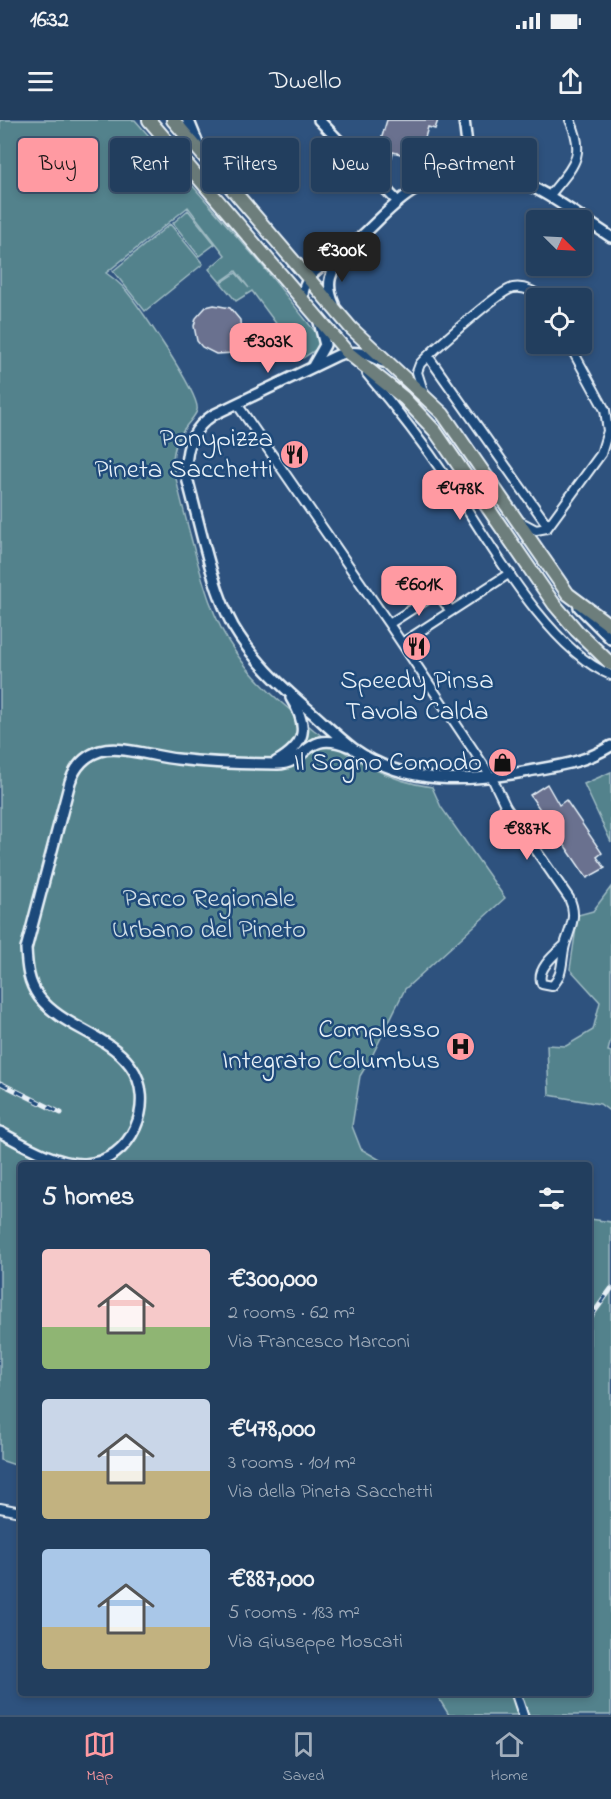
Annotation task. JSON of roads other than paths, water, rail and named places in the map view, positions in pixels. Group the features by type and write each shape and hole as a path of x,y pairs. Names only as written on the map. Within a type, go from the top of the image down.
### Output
{"main road":[{"path":"173,120 343,319 424,394 449,421 568,594 611,626"},
{"path":"188,120 200,150"},
{"path":"155,123 347,352 404,398 435,430 554,604 577,631 611,664"}],"street":[{"path":"319,120 398,202"},
{"path":"464,120 466,138"},
{"path":"550,195 573,165 578,153 578,140 570,120"},
{"path":"537,189 550,195 611,237"},
{"path":"343,319 331,296 328,283 332,271 349,248 398,202 413,192"},
{"path":"303,300 303,288 308,279 324,264 349,248"},
{"path":"424,394 417,369 428,356 485,306 507,290 526,290"},
{"path":"311,368 326,345 317,316"},
{"path":"353,748 256,661 229,617 221,598 187,478 186,452 195,434 207,419 347,352 366,353 396,368"},
{"path":"517,518 536,530 548,526 601,454 608,431 605,410 574,354"},
{"path":"428,356 548,526"},
{"path":"357,361 397,410 447,478 510,573 554,631 585,659 611,675"},
{"path":"237,404 402,643 492,778 506,807 571,902 574,912 573,925 565,945 564,960 557,981 552,986 542,984 541,972 565,945"},
{"path":"402,643 510,573"},
{"path":"389,624 437,593 451,611"},
{"path":"568,594 611,639"},
{"path":"274,764 297,746 303,729 298,711 286,690"},
{"path":"99,1162 111,1156 132,1137 140,1116 141,1089 130,1065 113,1048 56,1012 39,998 28,977 26,949 72,777 85,758 112,749 205,762 274,764 289,762 308,747 324,741 336,742 353,748 388,766 414,775 447,780 492,778 576,763 611,746"},
{"path":"0,1132 70,1162"},
{"path":"0,1508 18,1511"},
{"path":"517,1696 523,1715"}],"railway":[{"path":"0,1083 61,1113"},
{"path":"592,1315 611,1289"}],"place":[{"name":"Ponypizza Pineta Sacchetti","path":"294,455"},
{"name":"Speedy Pinsa Tavola Calda","path":"417,646"},
{"name":"Il Sogno Comodo","path":"503,763"},
{"name":"Complesso Integrato Columbus","path":"461,1046"}],"park label":[{"name":"Parco Regionale Urbano del Pineto","path":"209,914"}]}
